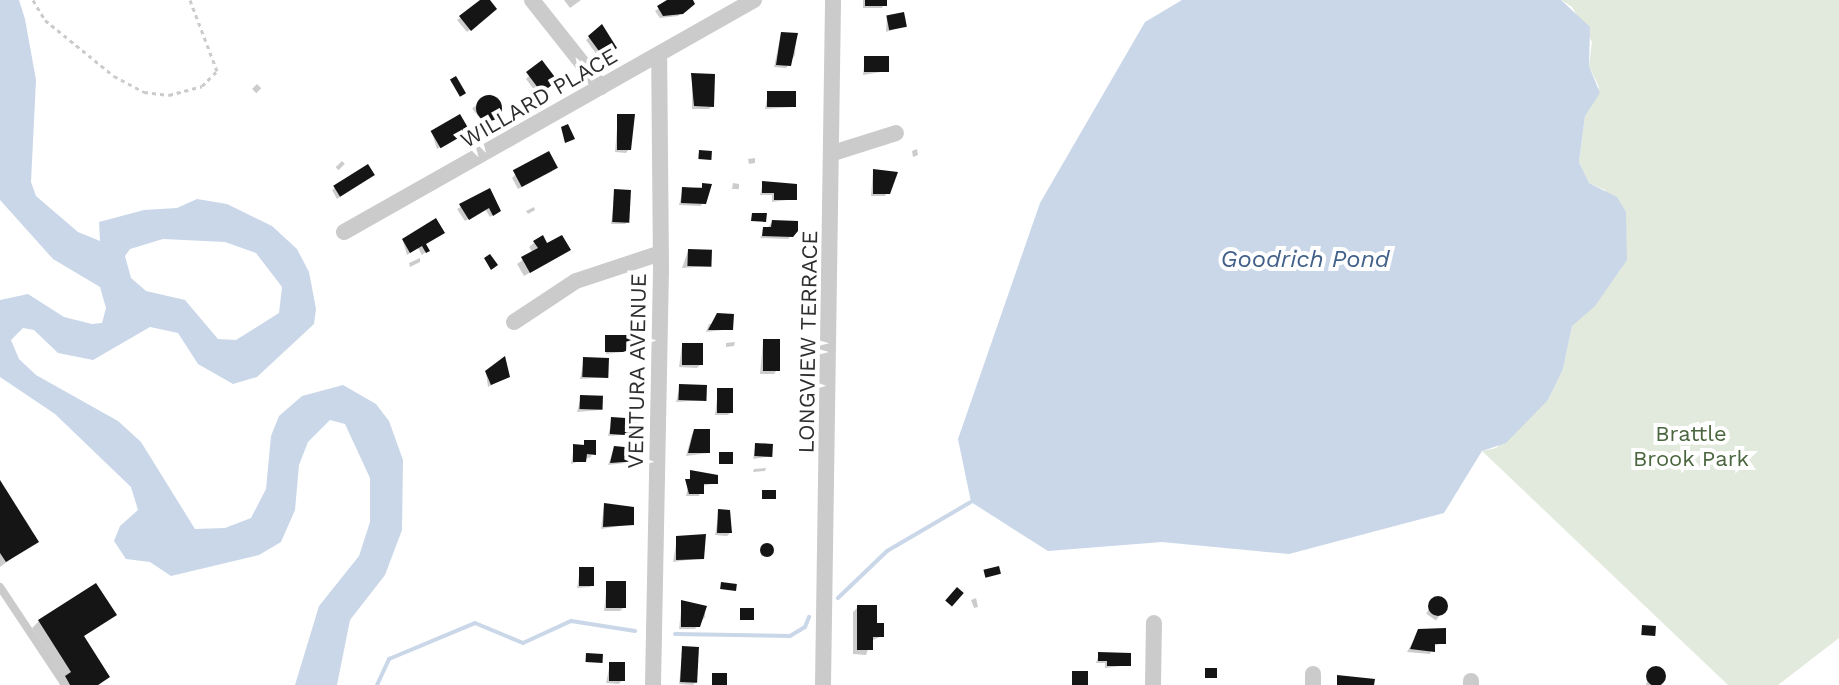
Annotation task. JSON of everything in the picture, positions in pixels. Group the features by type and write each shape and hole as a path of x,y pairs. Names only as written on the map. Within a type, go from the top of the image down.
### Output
{"street":[{"path":"532,0 601,87"},
{"name":"LONGVIEW TERRACE","path":"823,685 833,0"},
{"name":"WILLARD PLACE","path":"344,232 659,57 744,2"},
{"name":"VENTURA AVENUE","path":"653,685 661,253 659,57"},
{"path":"833,153 896,133"},
{"path":"514,322 576,281 661,253"},
{"path":"1153,685 1154,623"}],"lane":[{"path":"0,587 65,685"}],"path":[{"path":"33,0 45,20 114,76 144,92 169,95 202,86 217,71 190,0"}],"green space":[{"name":"Brattle Brook Park","path":"1561,0 1839,0 1839,638 1778,685 1728,685 1482,451 1496,448 1548,400 1563,369 1572,326 1621,269 1605,190 1589,183 1579,162 1585,116 1599,87 1589,66 1592,42 1572,7"}],"water":[{"path":"0,0 19,0 36,80 31,182 36,196 78,232 100,241 99,222 144,210 177,208 197,199 227,204 272,226 297,249 309,272 316,309 314,324 257,377 233,384 198,364 178,333 150,327 93,360 58,353 34,330 23,328 11,340 19,359 36,375 118,421 141,442 195,529 225,528 251,518 266,489 271,436 279,416 302,396 343,385 376,404 389,421 403,460 402,530 385,575 350,620 337,685 295,685 319,606 359,556 370,522 370,478 345,424 330,420 308,442 299,465 295,510 281,542 259,555 171,576 150,562 126,559 114,541 120,526 138,510 131,487 55,414 0,377 0,300 28,294 64,317 92,324 102,323 106,308 100,287 53,259 0,200","holes":["163,239 225,242 256,253 282,287 279,313 236,340 218,339 185,300 146,291 131,278 125,256 130,249"]},
{"name":"Goodrich Pond","path":"1182,0 1561,0 1590,27 1589,66 1600,93 1585,116 1579,162 1589,183 1617,197 1626,212 1627,260 1595,306 1572,326 1563,369 1548,400 1506,443 1482,451 1444,513 1289,554 1162,542 1048,551 971,502 958,439 1040,203 1145,22"}],"building":[{"path":"480,0 490,0 497,9 471,31 459,16"},
{"path":"667,0 693,0 695,4 683,14 663,16 657,6"},
{"path":"865,0 887,0 887,6 865,6"},
{"path":"904,12 907,27 889,30 886,15"},
{"path":"602,24 617,48 604,58 588,36"},
{"path":"781,32 798,33 791,66 776,65"},
{"path":"864,56 889,56 889,72 864,72"},
{"path":"542,60 558,81 542,93 526,72"},
{"path":"691,73 715,74 714,107 694,106"},
{"path":"456,76 466,93 460,97 450,80"},
{"path":"767,91 796,91 796,107 767,107"},
{"path":"489,95 498,99 502,108 498,117 489,121 480,117 476,108 480,99"},
{"path":"460,114 470,131 441,148 431,131"},
{"path":"617,114 635,114 631,150 617,150"},
{"path":"568,124 575,139 565,143 561,127"},
{"path":"699,150 712,151 711,160 698,159"},
{"path":"549,151 558,168 522,187 513,170"},
{"path":"368,164 375,175 340,197 333,186"},
{"path":"873,169 898,172 890,194 873,194"},
{"path":"762,181 797,184 797,200 774,200 774,193 762,193"},
{"path":"702,183 712,184 706,204 681,203 682,187 702,188"},
{"path":"490,188 501,211 493,216 489,208 469,220 459,204"},
{"path":"614,189 631,190 629,223 612,222"},
{"path":"752,213 767,213 766,222 751,221"},
{"path":"436,218 445,233 426,244 430,251 426,253 422,246 410,253 402,239"},
{"path":"772,220 798,221 798,231 793,237 762,236 763,227 771,227"},
{"path":"543,235 547,243 562,235 571,250 530,273 521,257 538,248 533,241"},
{"path":"688,249 712,250 711,267 687,266"},
{"path":"490,254 498,265 491,270 484,258"},
{"path":"717,313 734,314 733,330 708,330"},
{"path":"605,335 633,335 633,352 605,352"},
{"path":"763,339 780,339 780,371 763,371"},
{"path":"682,343 703,343 703,365 682,365"},
{"path":"505,356 510,377 491,385 485,371"},
{"path":"583,357 609,358 608,378 582,377"},
{"path":"679,384 707,385 706,401 678,400"},
{"path":"717,388 733,388 733,413 717,413"},
{"path":"580,395 603,396 602,410 580,409"},
{"path":"611,417 637,419 636,436 610,434"},
{"path":"694,429 710,429 710,453 688,453"},
{"path":"584,440 596,440 596,455 587,454 586,462 573,462 573,444 584,445"},
{"path":"755,443 773,444 772,457 754,456"},
{"path":"614,446 635,448 638,461 610,463"},
{"path":"719,452 733,452 733,464 719,464"},
{"path":"690,470 718,475 718,484 704,484 704,494 689,494 685,479 690,479"},
{"path":"0,480 39,542 6,562 0,553"},
{"path":"762,490 776,490 776,499 762,499"},
{"path":"604,503 634,507 634,525 603,527"},
{"path":"718,509 730,510 732,533 717,533"},
{"path":"706,534 704,559 676,560 676,536"},
{"path":"767,543 774,550 767,557 760,550"},
{"path":"999,566 1001,574 985,578 983,570"},
{"path":"579,567 594,567 594,586 579,586"},
{"path":"606,581 626,581 626,608 606,608"},
{"path":"721,582 737,584 736,591 720,589"},
{"path":"96,583 117,615 84,636 110,677 98,685 70,685 65,676 71,672 38,620"},
{"path":"957,587 964,593 952,606 945,601"},
{"path":"1438,596 1445,599 1448,606 1445,613 1438,616 1431,613 1428,606 1431,599"},
{"path":"681,600 707,606 700,627 681,627"},
{"path":"857,605 877,605 877,623 884,623 884,637 873,637 873,650 857,650"},
{"path":"740,608 754,608 754,620 740,620"},
{"path":"1642,625 1656,626 1655,636 1641,635"},
{"path":"1446,628 1446,644 1435,644 1435,652 1410,649 1418,629"},
{"path":"682,646 699,647 697,683 680,682"},
{"path":"1098,652 1131,653 1131,666 1107,666 1107,661 1098,661"},
{"path":"586,653 603,654 603,663 586,662"},
{"path":"609,662 625,662 625,681 609,681"},
{"path":"1656,666 1663,669 1666,676 1663,683 1656,686 1649,683 1646,676 1649,669"},
{"path":"1205,668 1217,668 1217,678 1205,678"},
{"path":"1072,671 1088,671 1088,685 1072,685"},
{"path":"712,673 727,673 727,685 712,685"},
{"path":"1337,675 1375,679 1374,685 1337,685"}],"waterway":[{"path":"838,598 887,551 971,502"},
{"path":"675,634 790,636 805,627 809,617"},
{"path":"377,685 389,659 475,623 523,643 571,621 635,631"}]}
